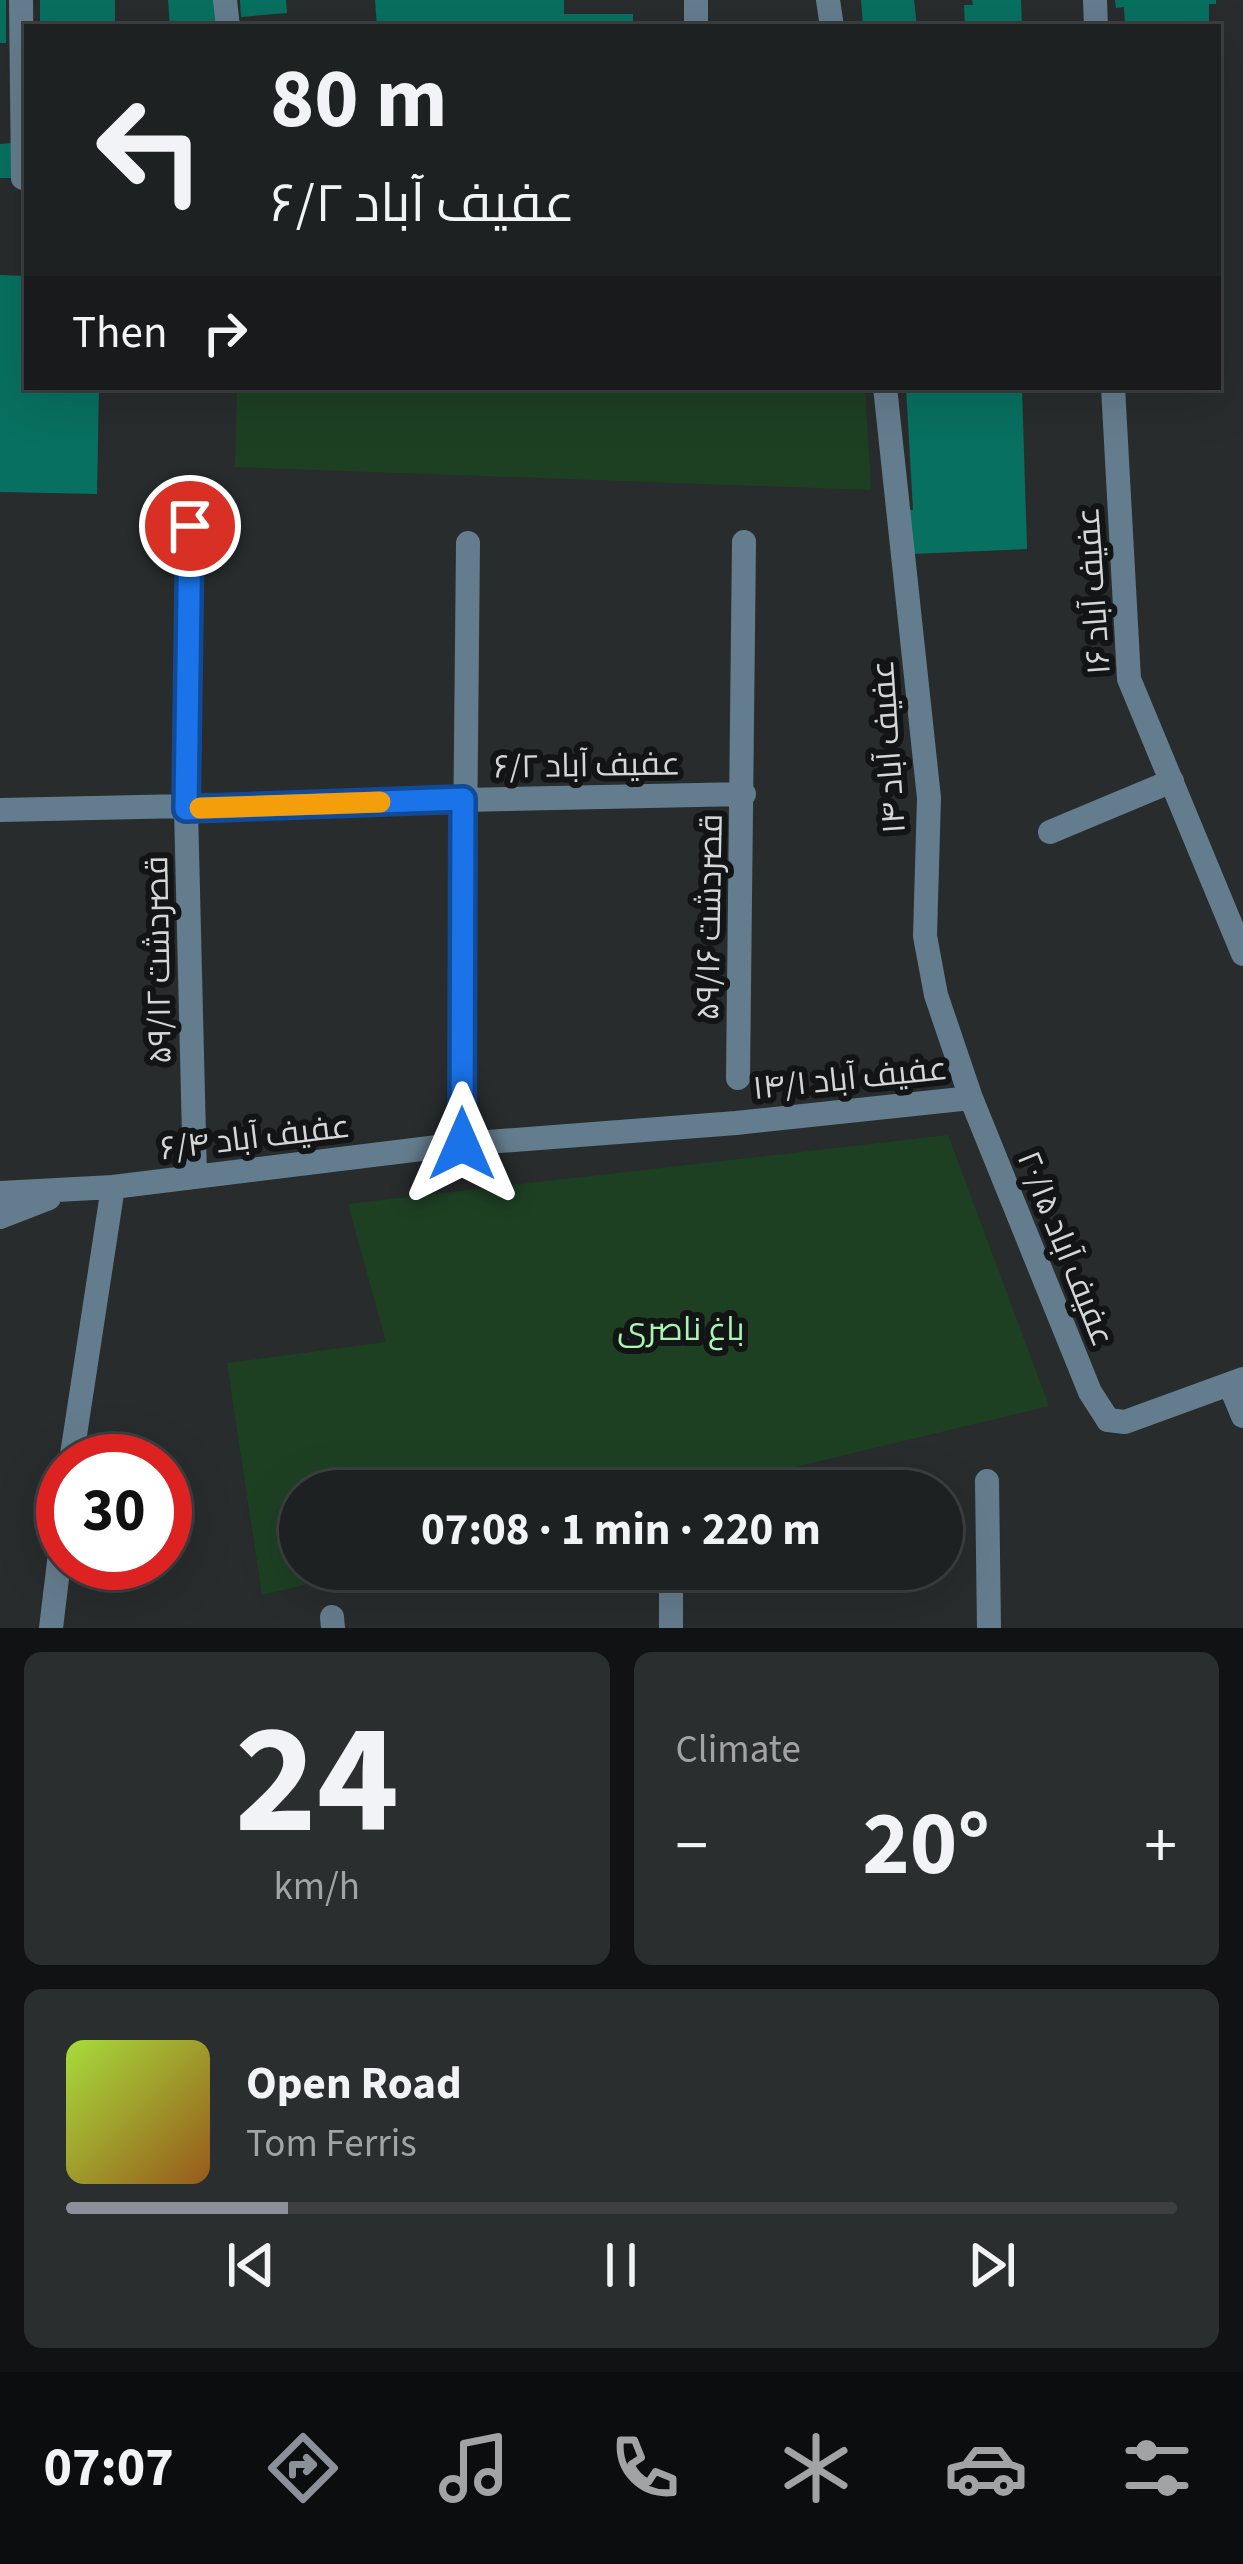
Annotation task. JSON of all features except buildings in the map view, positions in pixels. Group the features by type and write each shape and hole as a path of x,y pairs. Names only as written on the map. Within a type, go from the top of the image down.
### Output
{"street":[{"path":"21,0 23,178"},
{"name":"عفیف آباد ۱۴","path":"885,390 929,798 925,936 936,995 971,1098"},
{"name":"عفیف آباد ۱۶","path":"1113,390 1126,660 1134,692 1243,954"},
{"name":"۵۹/۱۲ قصردشت","path":"190,526 186,809 195,1177"},
{"name":"۵۹/۱۶ قصردشت","path":"738,1078 744,542"},
{"path":"462,1144 468,543"},
{"path":"1050,832 1172,781"},
{"name":"عفیف آباد ۶/۲","path":"0,810 744,794"},
{"name":"عفیف آباد ۱۴/۱","path":"736,1123 971,1098"},
{"name":"عفیف آباد ۲۰/۱۵","path":"971,1098 1090,1392 1108,1420 1125,1422 1236,1382"},
{"name":"عفیف آباد ۶/۴","path":"0,1193 113,1187 462,1144 736,1123"},
{"path":"75,1434 113,1187"},
{"name":"عفیف آباد ۶/۴","path":"0,1217 68,1191"},
{"path":"1236,1382 1243,1416"},
{"path":"987,1481 989,1628"},
{"path":"51,1628 56,1590"},
{"path":"671,1590 671,1628"}],"green space":[{"path":"237,390 865,390 871,490 235,467"},
{"name":"باغ ناصری","path":"948,1135 1049,1406 783,1470 279,1470 279,1590 283,1590 262,1595 227,1363 386,1342 348,1204"}],"slow traffic":[{"path":"200,808 380,802"}],"route":[{"path":"190,526 186,809 463,799 462,1144"}]}
